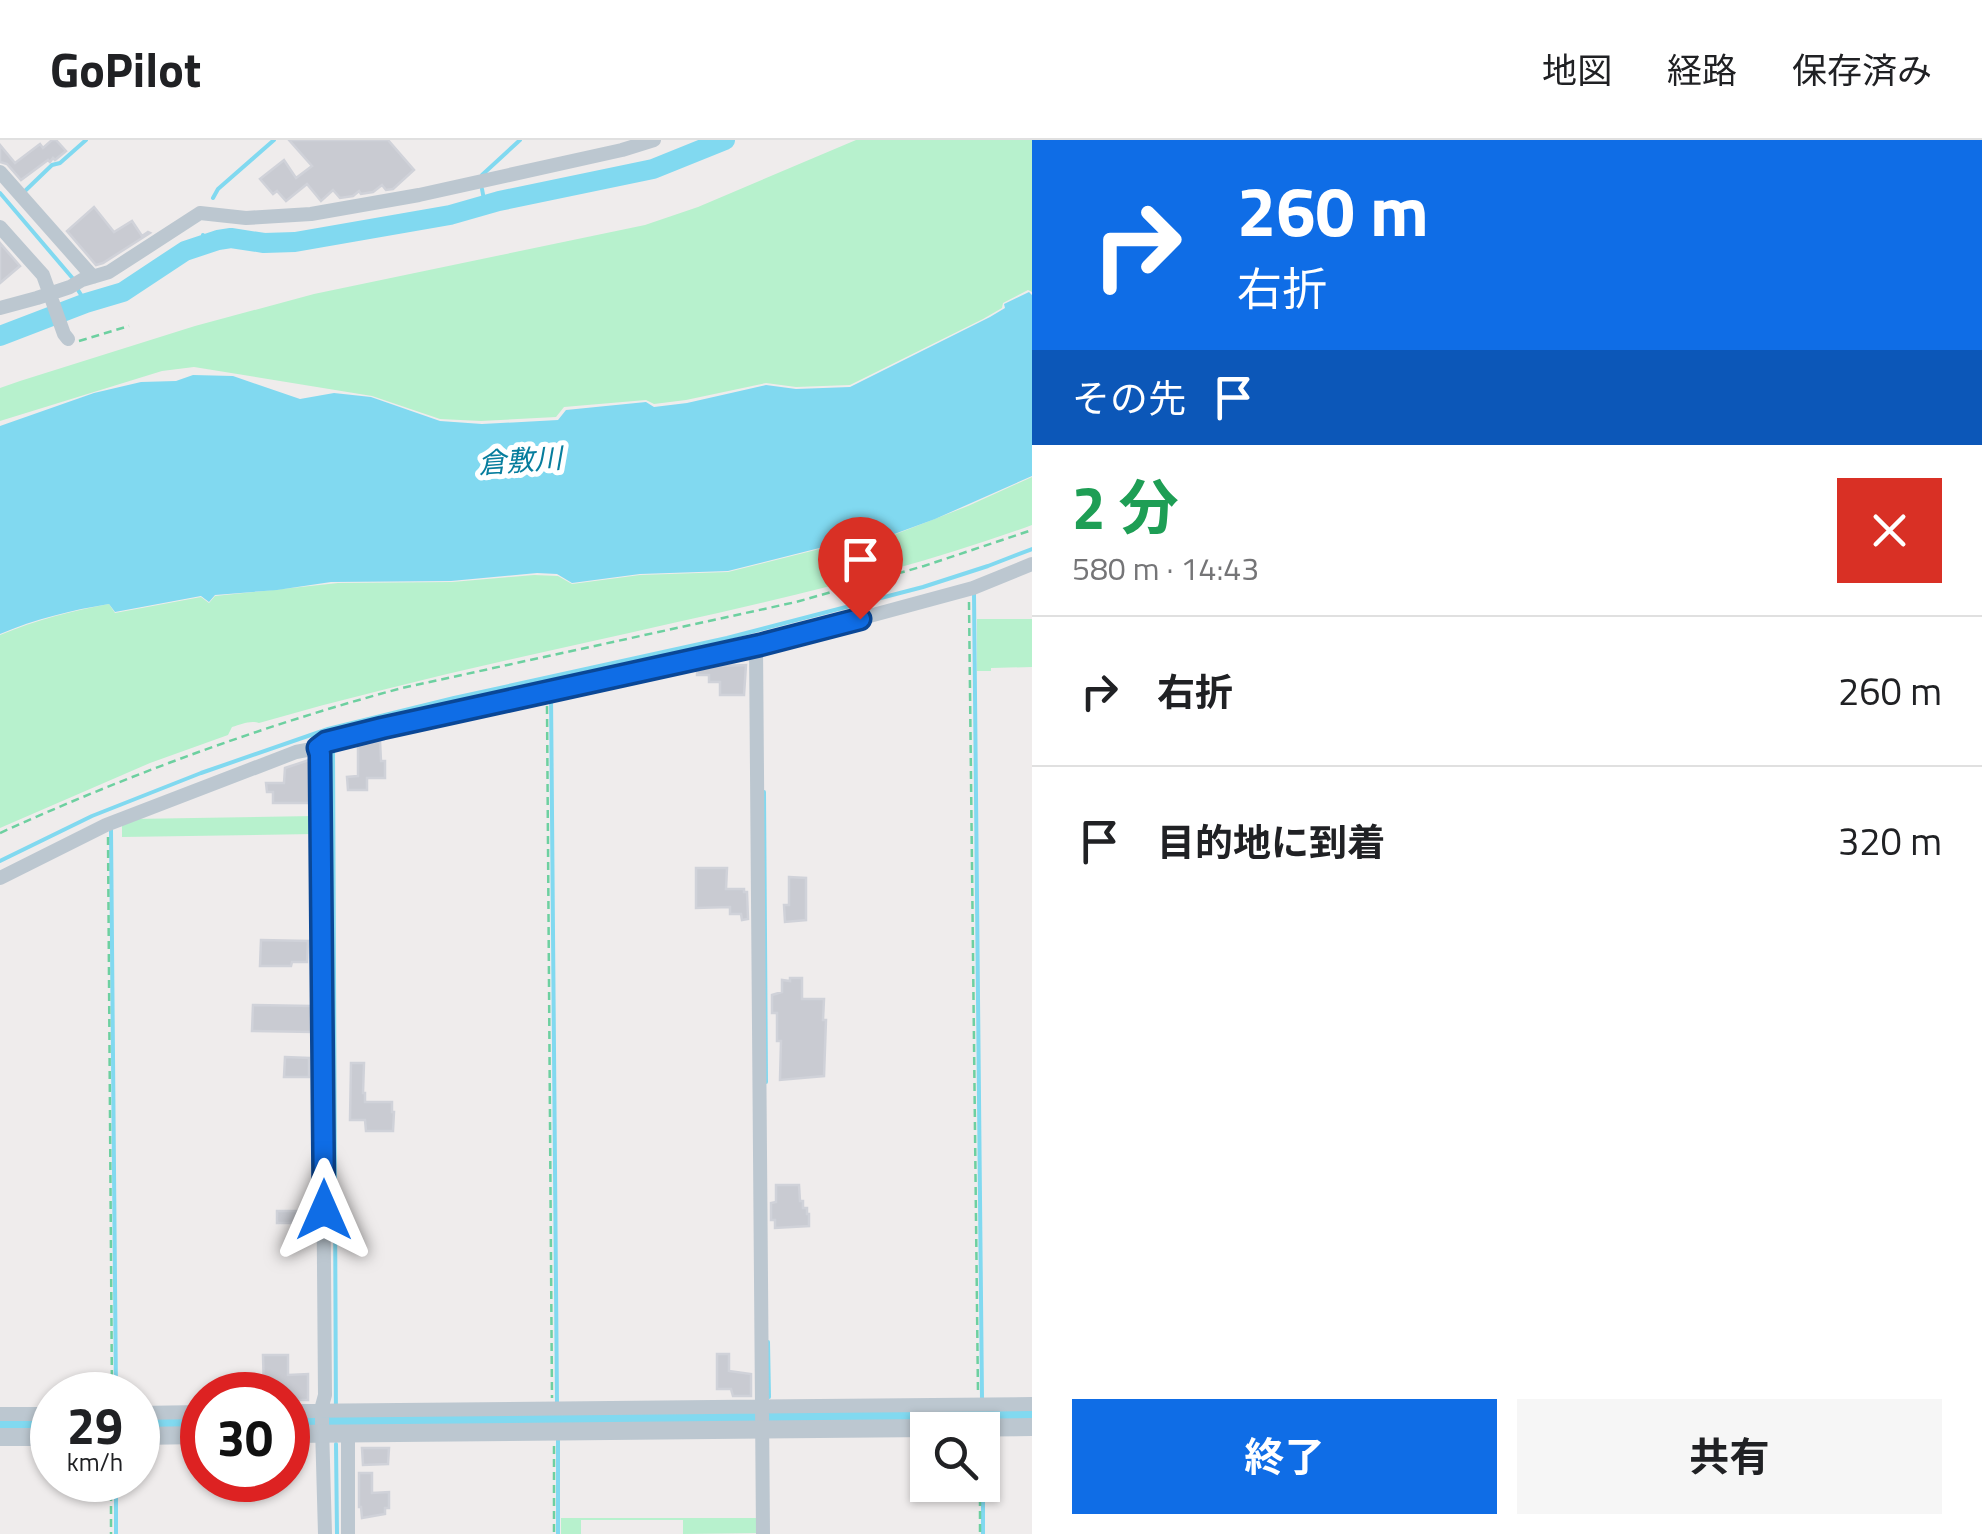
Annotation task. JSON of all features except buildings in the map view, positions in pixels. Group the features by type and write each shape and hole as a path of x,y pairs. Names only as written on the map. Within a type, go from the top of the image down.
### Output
{"street":[{"path":"0,308 52,294 109,272 200,213 268,218 348,208 445,190 654,140"},
{"path":"0,172 82,281"},
{"path":"0,226 43,275 65,333"},
{"path":"0,878 108,824 296,752 760,645 965,590 1032,564"},
{"path":"760,645 763,1534"},
{"path":"325,1534 320,754 327,744"},
{"path":"983,1412 1032,1404"},
{"path":"0,1414 30,1414"},
{"path":"310,1415 550,1420 910,1414"},
{"path":"327,1418 348,1433 550,1420"},
{"path":"310,1425 327,1418"},
{"path":"1000,1419 1032,1427"},
{"path":"348,1433 348,1534"},
{"path":"0,1438 30,1437"}],"path":[{"path":"65,333 75,341 129,326"},
{"path":"0,833 128,778 338,705 796,602 1032,530"},
{"path":"965,590 970,616 977,1412"},
{"path":"546,692 554,1534"},
{"path":"108,824 112,1372"},
{"path":"111,1502 111,1534"},
{"path":"980,1502 980,1534"}],"green space":[{"path":"856,140 1032,140 1032,292 1028,290 983,319 850,385 796,387 766,383 686,400 564,407 556,417 481,421 440,419 372,396 194,367 162,371 0,421 0,388 20,381 195,326 314,294 645,225 698,207"},
{"path":"1032,477 1032,525 977,544 810,591 232,727 228,735 150,763 0,828 0,635 27,625 109,604 115,613 201,597 209,603 215,596 338,583 452,582 534,575 558,576 572,584 640,575 728,572 875,535 878,541"},
{"path":"977,619 1032,619 1032,667 977,671"},
{"path":"314,816 314,834 122,837 122,821 132,819"},
{"path":"561,1518 759,1518 759,1533 683,1534 683,1520 581,1520 581,1534 561,1534"}],"water":[{"name":"倉敷川","path":"1029,292 1032,476 878,540 875,534 728,571 640,574 572,583 557,574 537,573 451,581 331,582 215,595 209,602 201,596 115,612 109,604 54,616 0,634 0,426 94,393 193,375 233,376 300,399 334,393 371,397 440,421 482,424 558,420 566,410 646,402 654,407 687,403 766,385 796,389 850,387 990,317 1005,308 1004,304"}],"waterway":[{"path":"26,190 86,140"},
{"path":"213,198 218,189 274,140"},
{"path":"482,175 520,140"},
{"path":"0,336 123,292 185,251 218,240 295,242 450,215 653,169 725,140"},
{"path":"482,189 485,205"},
{"path":"0,193 75,281"},
{"path":"203,235 204,244"},
{"path":"78,290 86,303"},
{"path":"0,861 92,816 328,729 727,638 923,587 1032,549"},
{"path":"974,594 982,1399"},
{"path":"551,695 557,1404"},
{"path":"328,729 333,748 336,1423"},
{"path":"764,792 766,1082"},
{"path":"111,830 116,1372"},
{"path":"768,1342 769,1397"},
{"path":"310,1420 1032,1412"},
{"path":"160,1421 180,1421"},
{"path":"0,1423 30,1422"},
{"path":"558,1440 558,1534"},
{"path":"336,1444 337,1534"},
{"path":"116,1502 116,1534"},
{"path":"983,1502 983,1534"}],"route":[{"path":"324,1210 318,748 326,742 382,728 760,645 860,619"}]}
